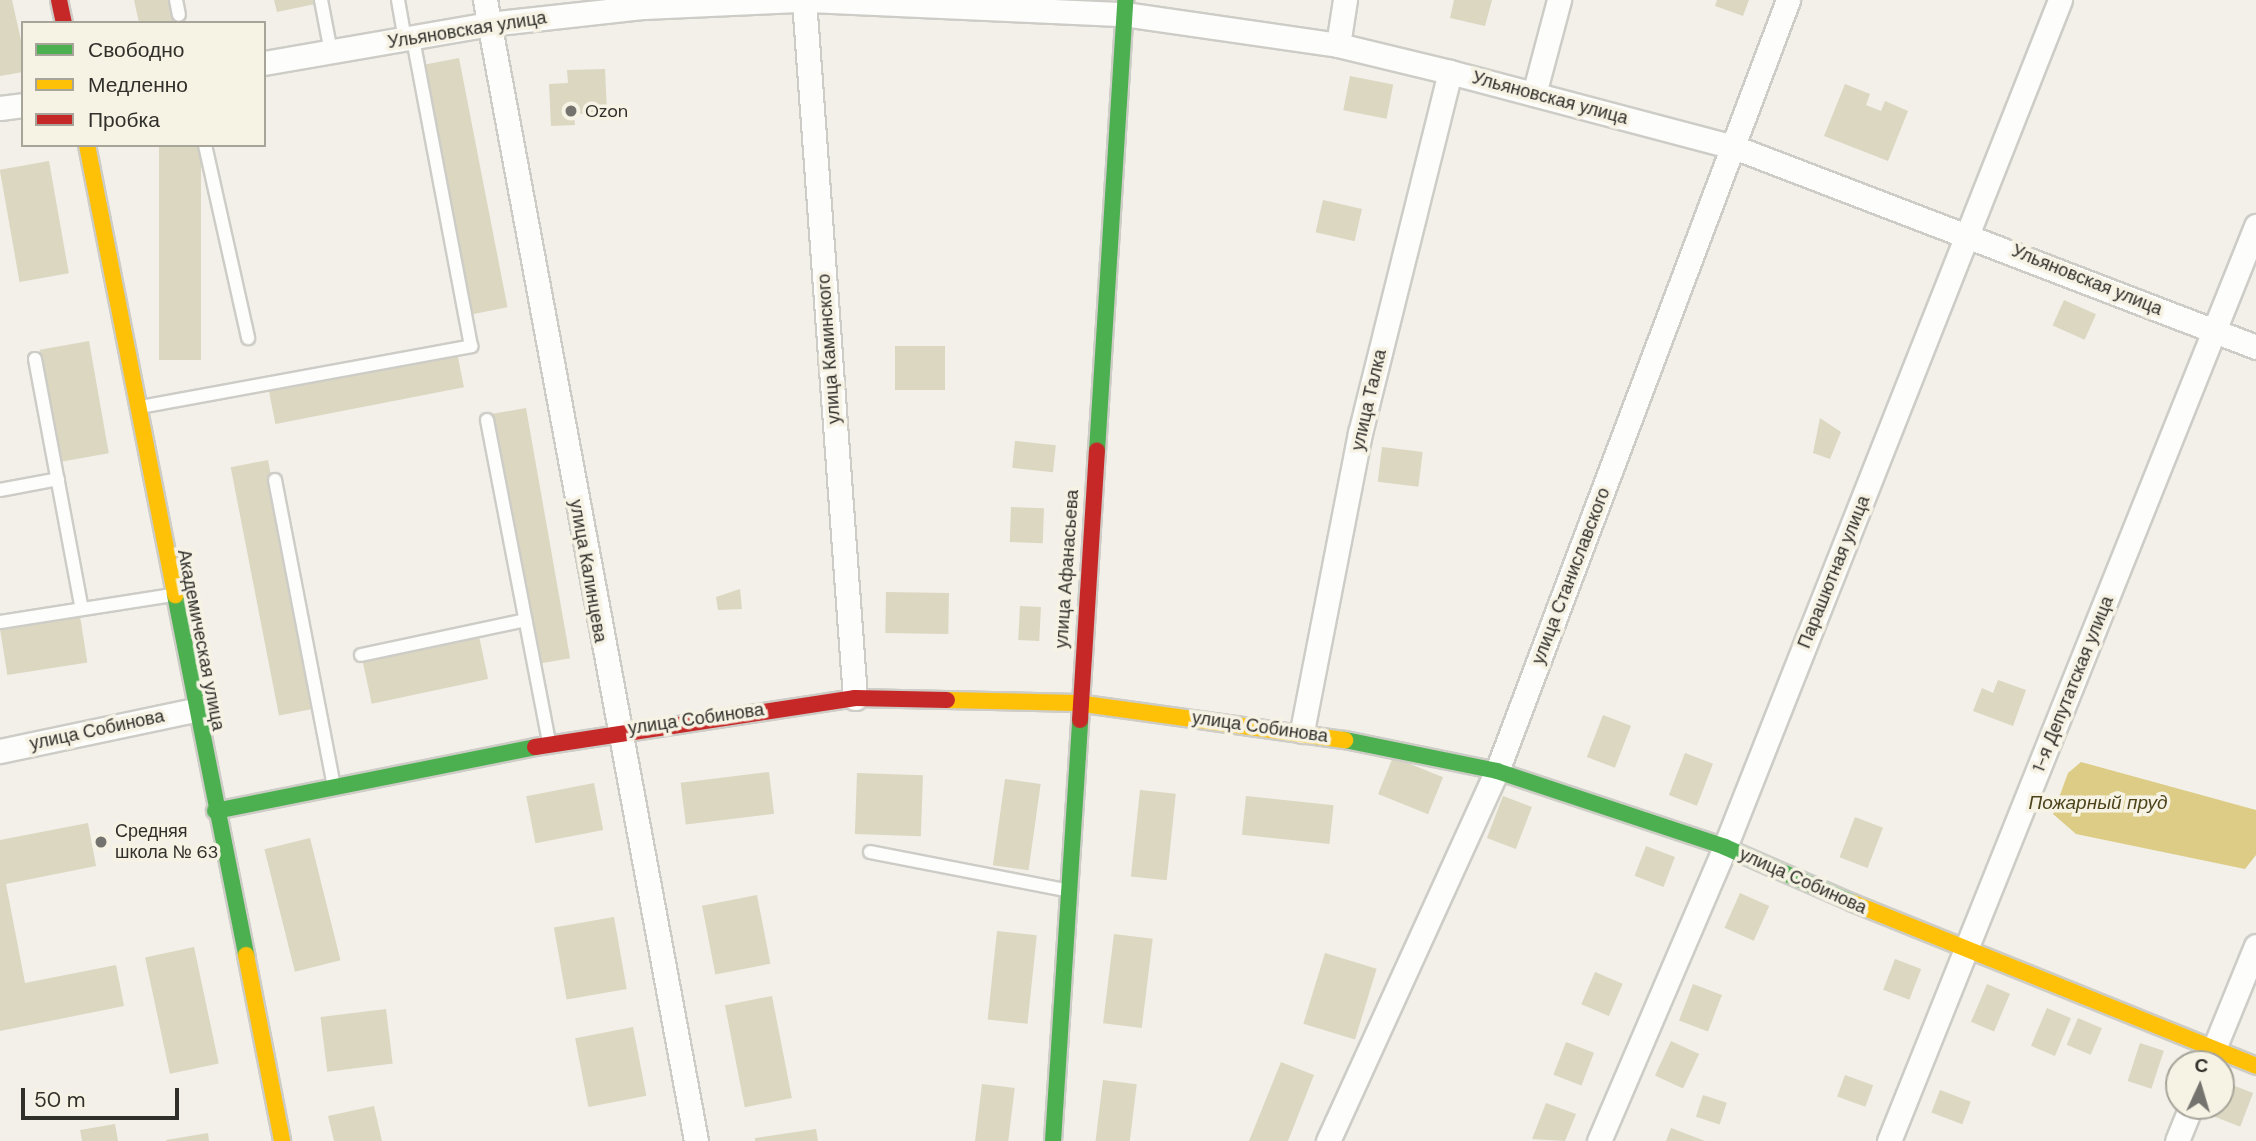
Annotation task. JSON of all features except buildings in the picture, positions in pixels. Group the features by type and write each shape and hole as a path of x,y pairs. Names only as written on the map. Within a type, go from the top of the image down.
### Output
{"street":[{"path":"59,0 64,21"},
{"name":"улица Калинцева","path":"485,0 617,730 695,1141"},
{"name":"Ульяновская улица","path":"266,64 489,24 643,4 797,0"},
{"name":"улица Каминского","path":"804,0 855,698"},
{"name":"Ульяновская улица","path":"810,0 1125,7 1338,45 1734,147 1969,232 2256,347"},
{"path":"1338,45 1345,0"},
{"path":"1534,94 1559,0"},
{"name":"улица Станиславского","path":"1328,1141 1497,771 1788,0"},
{"name":"Парашютная улица","path":"1599,1141 1725,847 2060,0"},
{"name":"улица Афанасьева","path":"1053,1141 1077,703 1125,7"},
{"name":"улица Талка","path":"1302,731 1360,433 1450,72"},
{"path":"0,108 21,105"},
{"name":"Академическая улица","path":"88,147 194,710 282,1141"},
{"name":"1-я Депутатская улица","path":"1889,1141 2256,226"},
{"name":"улица Собинова","path":"215,811 617,730 855,698 1077,703 1302,731 1497,771 1725,847 2192,1050"},
{"name":"улица Собинова","path":"0,751 194,710"},
{"path":"2214,1050 2256,946"},
{"name":"улица Собинова","path":"2235,1062 2256,1066"},
{"path":"2176,1141 2185,1120"}],"lane":[{"path":"176,0 179,15"},
{"path":"321,0 331,52"},
{"path":"137,408 471,346 409,38 398,0"},
{"path":"205,147 248,338"},
{"path":"35,359 82,609"},
{"path":"487,420 549,744"},
{"path":"0,490 58,479"},
{"path":"275,480 334,787"},
{"path":"0,622 173,595"},
{"path":"361,655 526,620"},
{"path":"870,852 1067,891"}],"water":[{"name":"Пожарный пруд","path":"2081,762 2256,810 2256,855 2245,869 2076,834 2053,814 2068,773"}],"traffic: fast":[{"path":"1097,451 1125,0"},
{"path":"175,595 246,955"},
{"path":"1053,1141 1080,720"},
{"path":"1345,740 1497,771 1725,847 1853,903"},
{"path":"215,811 535,747"}],"traffic: slow":[{"path":"87,147 175,595"},
{"path":"947,700 1077,703 1345,740"},
{"path":"1853,903 2256,1066"},
{"path":"246,955 282,1141"}],"traffic: jam":[{"path":"59,0 64,21"},
{"path":"1080,720 1097,451"},
{"path":"535,747 855,698 947,700"}],"place":[{"name":"Ozon","path":"571,111"},
{"name":"Средняя школа № 63","path":"101,842"}]}
